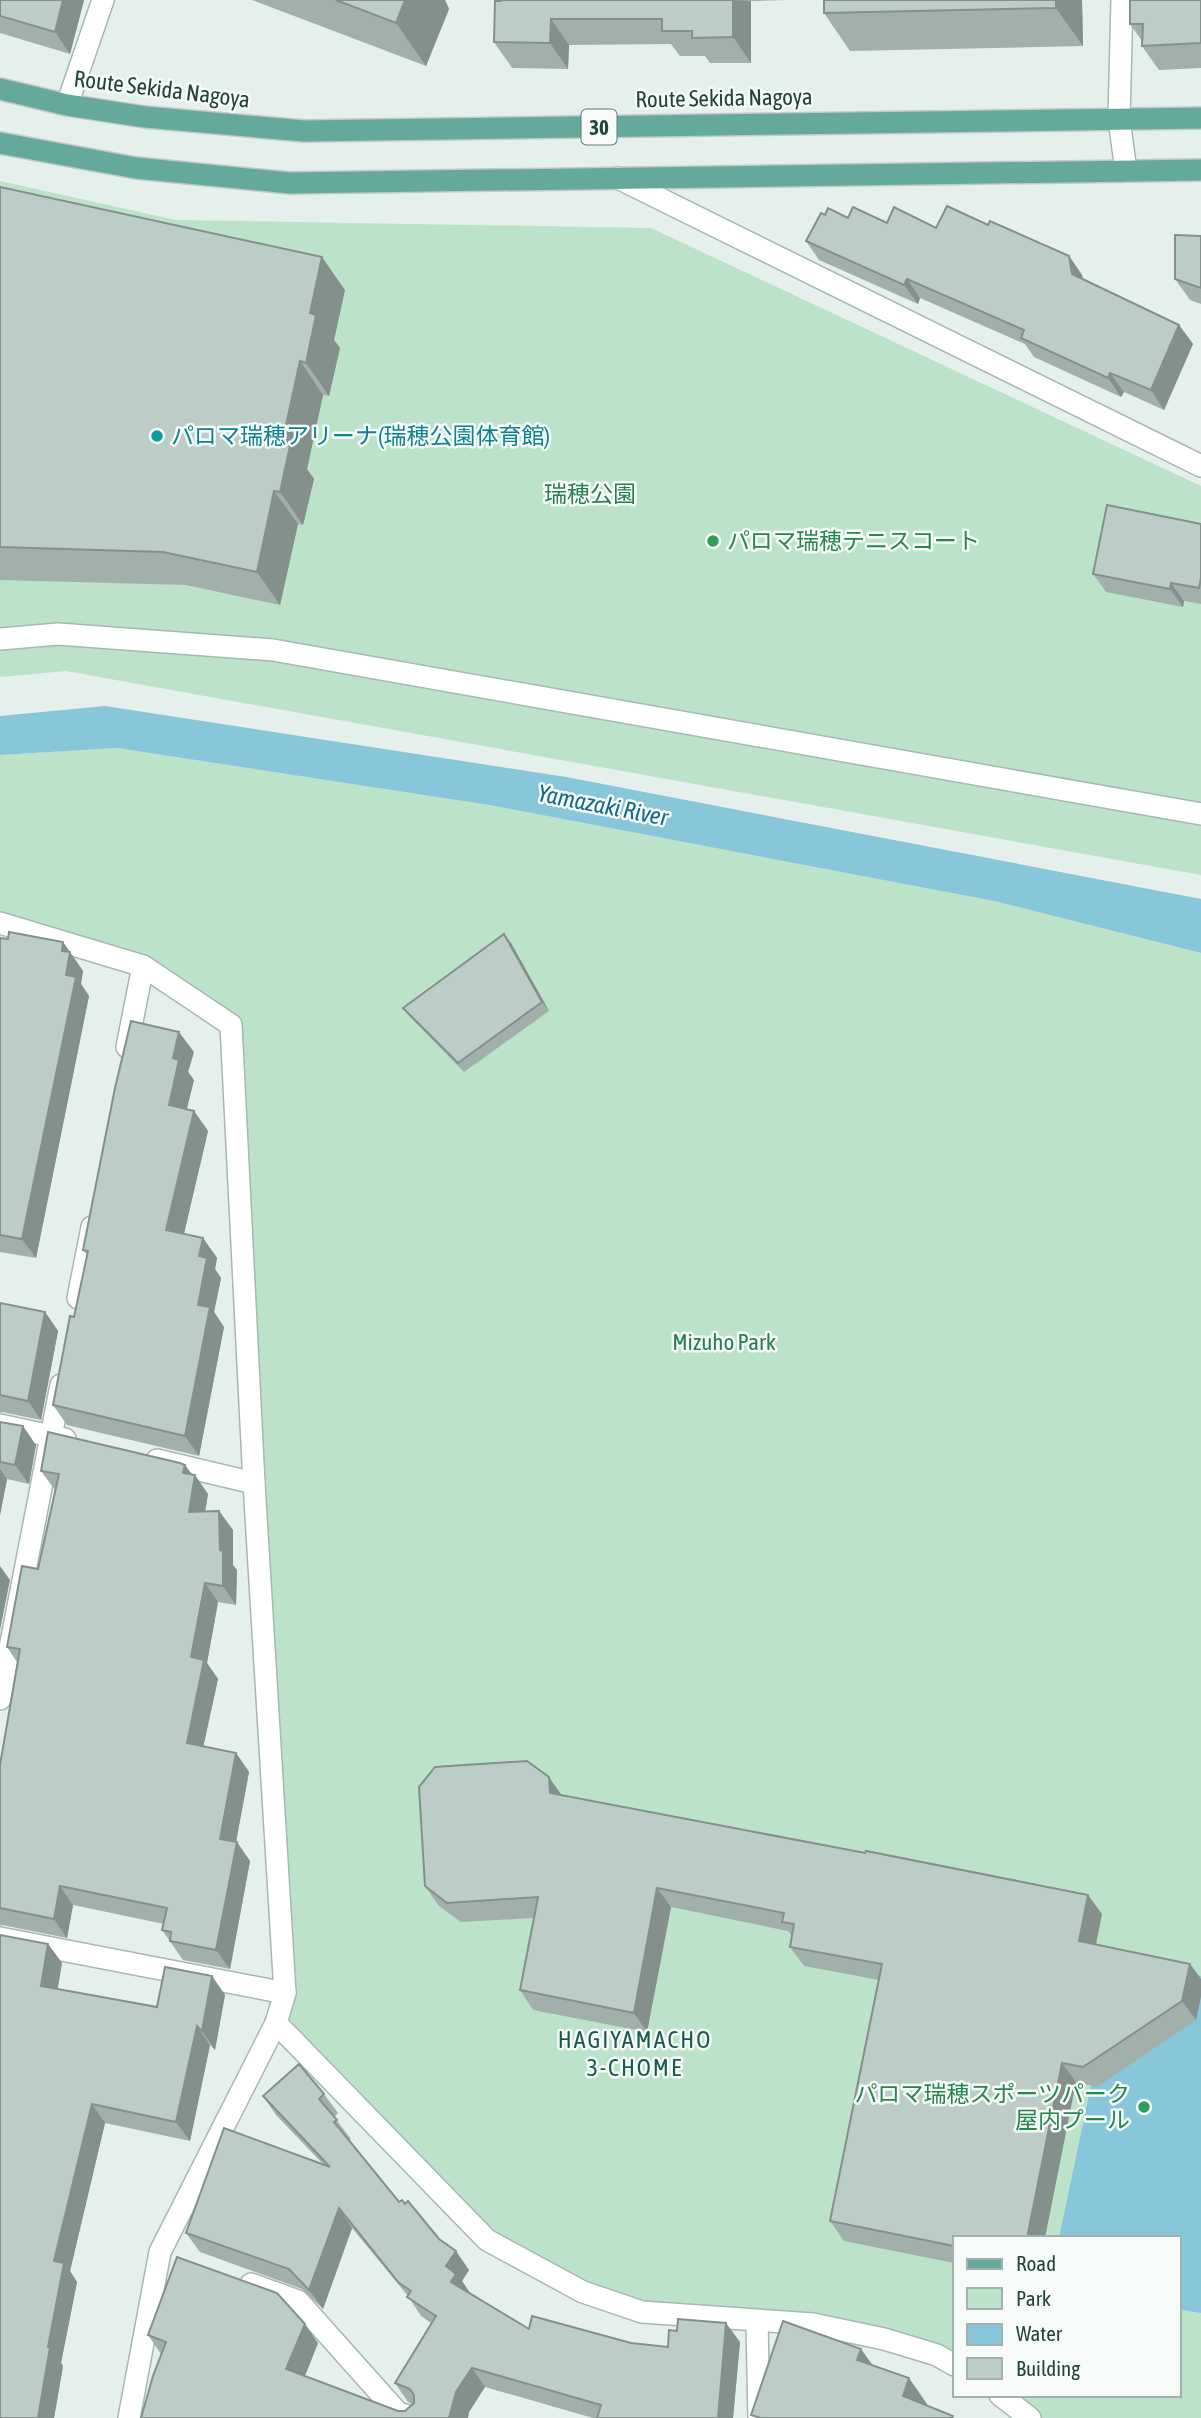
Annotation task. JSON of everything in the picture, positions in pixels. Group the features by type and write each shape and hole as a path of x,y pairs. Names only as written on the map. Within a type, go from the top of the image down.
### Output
{"main road":[{"name":"Route Sekida Nagoya","path":"0,89 67,105 145,117 304,131 1201,118"},
{"name":"30","path":"0,143 136,168 290,183 1201,170"}],"street":[{"path":"67,105 103,0"},
{"path":"1122,0 1119,119 1126,171"},
{"path":"618,178 1201,467"},
{"path":"0,639 58,634 273,650 1201,814"},
{"path":"0,923 143,966 231,1025 254,1483 285,1993 276,2023 160,2252 129,2418"},
{"path":"122,1073 143,966"},
{"path":"75,1315 96,1207"},
{"path":"0,1699 65,1368"},
{"path":"0,1425 78,1442"},
{"path":"132,1455 254,1483"},
{"path":"0,1938 285,1993"},
{"path":"276,2023 487,2240 583,2292 642,2312 813,2325 884,2339 937,2355 953,2364"},
{"path":"160,2252 185,2261"},
{"path":"235,2279 298,2301 398,2413 415,2418"},
{"path":"757,2322 759,2418"},
{"path":"1003,2397 1030,2418"}],"green space":[{"name":"瑞穂公園","path":"0,181 176,220 651,228 1201,486 1201,875 66,671 0,677"},
{"name":"Mizuho Park","path":"117,748 489,805 994,901 1201,953 1201,2418 1030,2418 1003,2397 1180,2397 1180,2236 953,2236 953,2365 884,2339 642,2312 487,2240 276,2023 231,1025 143,966 0,917 0,755"}],"water":[{"name":"Yamazaki River","path":"105,706 566,777 1201,899 1201,953 994,901 489,805 117,748 0,755 0,716"},
{"name":"パロマ瑞穂スポーツパーク 屋内プール","path":"1118,1957 1201,1976 1201,2313 1180,2309 1180,2236 1059,2236"}],"building":[{"path":"0,0 63,0 55,32 0,16"},
{"path":"336,0 405,0 396,23"},
{"path":"733,0 733,37 692,38 692,31 662,31 662,19 551,19 550,43 494,42 495,1"},
{"path":"824,0 1056,0 1056,8 824,13"},
{"path":"1130,0 1201,0 1201,43 1142,46 1143,24 1130,24"},
{"name":"パロマ瑞穂アリーナ(瑞穂公園体育館)","path":"0,187 322,257 310,313 316,315 306,363 300,361 282,443 290,446 280,492 274,491 257,572 163,552 0,547"},
{"path":"947,206 988,225 990,221 1069,256 1072,274 1179,325 1151,390 1110,373 1108,378 1021,338 1024,330 907,279 904,285 806,241 821,213 825,215 828,208 848,218 853,207 887,223 894,207 936,228"},
{"path":"1175,235 1201,236 1201,288 1175,279"},
{"path":"1107,505 1201,524 1199,588 1171,583 1170,589 1093,574"},
{"path":"9,932 63,942 62,951 70,952 66,975 76,977 22,1239 0,1235 0,938 8,939"},
{"path":"504,934 542,1002 458,1063 403,1008"},
{"path":"131,1021 179,1032 173,1058 179,1060 169,1105 194,1111 166,1230 203,1238 199,1256 207,1258 198,1305 210,1307 185,1436 53,1405 70,1316 74,1317 88,1251 83,1250"},
{"path":"0,1303 45,1312 28,1401 0,1395"},
{"path":"0,1422 23,1426 15,1465 0,1462"},
{"path":"48,1432 185,1465 183,1473 195,1475 189,1512 219,1511 223,1586 205,1583 191,1657 204,1660 187,1743 236,1753 220,1839 237,1842 216,1950 170,1941 171,1932 162,1930 167,1908 60,1886 54,1919 0,1908 0,1765 20,1649 7,1647 22,1566 38,1569 59,1474 41,1471"},
{"path":"527,1761 549,1777 550,1793 1088,1895 1079,1941 1190,1964 1182,2001 1083,2067 1062,2063 1027,2236 953,2236 953,2246 830,2221 882,1964 790,1947 794,1924 782,1922 784,1913 657,1888 634,2013 520,1990 538,1897 447,1903 425,1886 419,1787 435,1767"},
{"path":"0,1935 48,1944 41,1986 157,2007 165,1967 212,1976 202,2031 197,2026 176,2122 92,2104 54,2261 64,2263 38,2418 0,2418"},
{"path":"299,2064 324,2094 319,2099 337,2120 334,2122 399,2202 402,2200 405,2204 408,2201 439,2239 456,2251 446,2266 456,2274 451,2282 529,2329 532,2316 631,2343 668,2347 669,2330 677,2331 678,2319 726,2323 718,2418 597,2418 601,2405 472,2368 456,2392 449,2418 141,2418 166,2342 148,2335 177,2257 277,2293 305,2324 286,2369 398,2411 405,2411 414,2403 414,2395 410,2389 395,2383 436,2316 407,2297 411,2291 399,2283 339,2208 309,2290 289,2269 186,2233 224,2128 330,2167 263,2096"},
{"path":"783,2321 861,2349 857,2360 909,2378 903,2396 953,2416 952,2418 761,2418 751,2415"}],"place":[{"name":"パロマ瑞穂アリーナ(瑞穂公園体育館)","path":"157,436"},
{"name":"パロマ瑞穂テニスコート","path":"713,541"},
{"name":"パロマ瑞穂スポーツパーク 屋内プール","path":"1144,2107"}],"district":[{"name":"HAGIYAMACHO 3-CHOME","path":"635,2053"}]}
